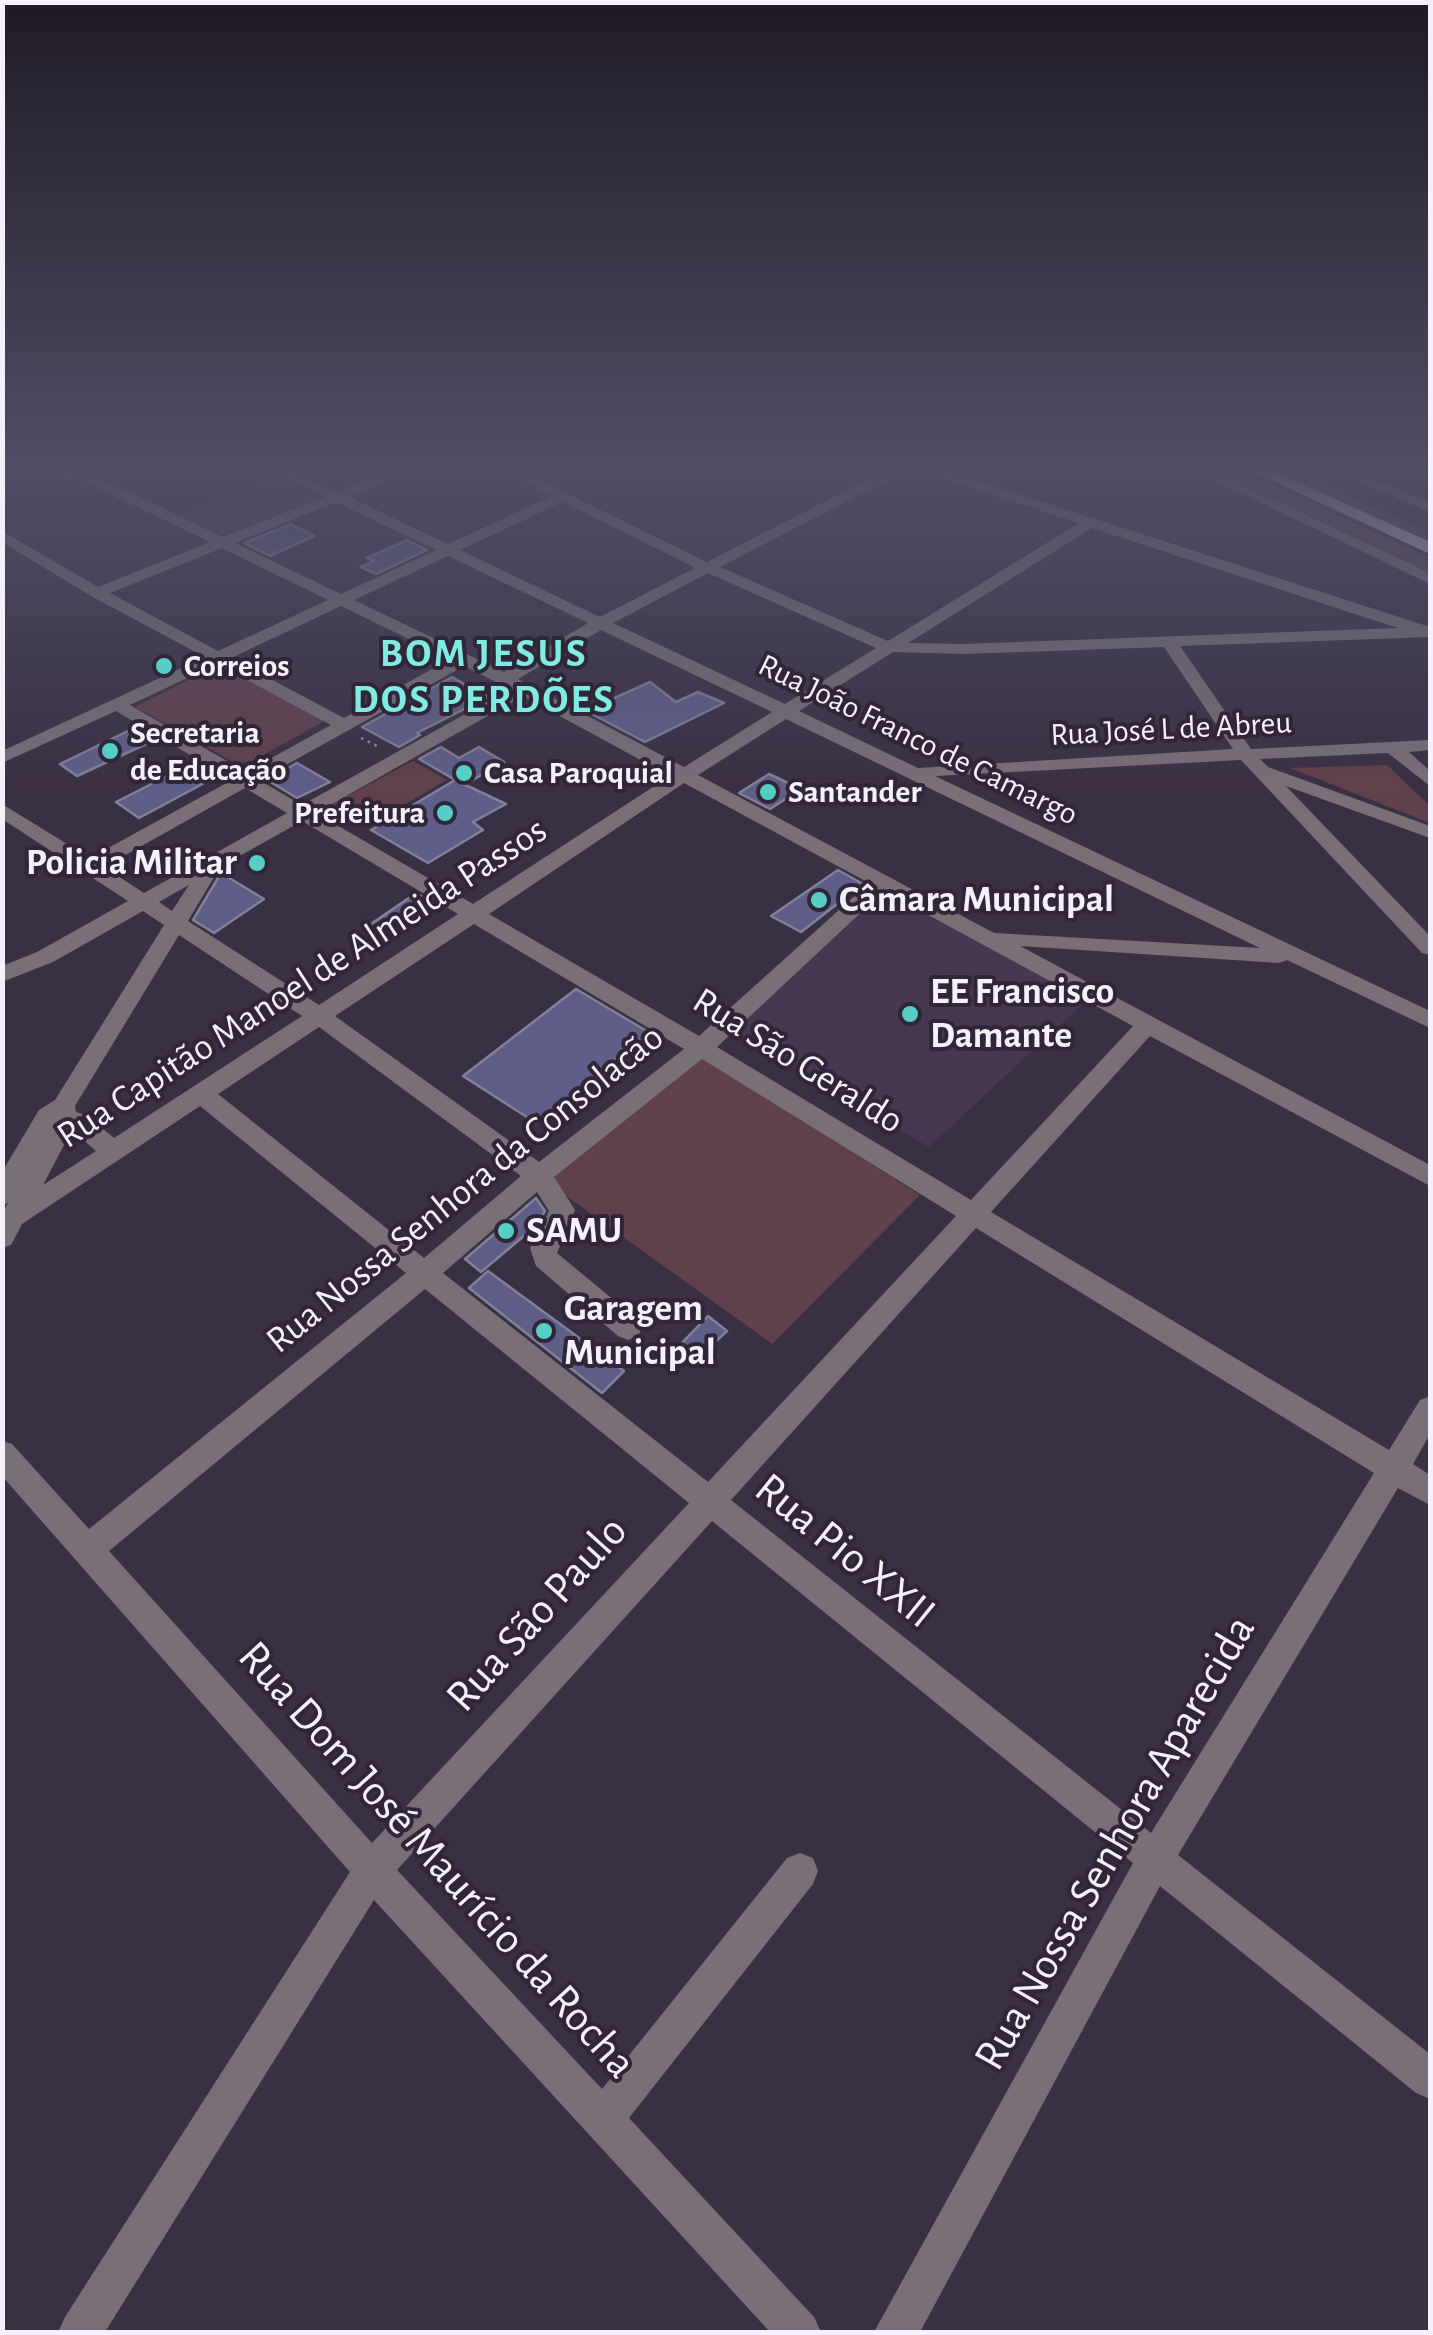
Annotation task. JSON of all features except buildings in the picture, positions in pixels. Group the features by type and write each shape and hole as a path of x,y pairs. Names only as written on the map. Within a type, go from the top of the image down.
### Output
{"street":[{"path":"65,574 341,725"},
{"path":"97,593 143,574"},
{"path":"283,574 498,675 1430,1176"},
{"path":"2,758 395,574"},
{"name":"Rua João Franco de Camargo","path":"499,574 1430,1020"},
{"path":"498,675 682,574"},
{"path":"723,574 888,647 963,649 1429,633"},
{"name":"Rua Capitão Manoel de Almeida Passos","path":"6,1217 114,1152 684,776 1006,574"},
{"path":"1250,574 1429,633"},
{"path":"1168,641 1254,763 1430,948"},
{"path":"90,866 464,659"},
{"path":"2,975 45,956 523,690"},
{"name":"Rua São Geraldo","path":"120,706 701,1048 1430,1492"},
{"name":"Rua José L de Abreu","path":"915,774 934,770 1254,763 1430,745"},
{"path":"1393,748 1430,780"},
{"path":"1254,763 1430,832"},
{"path":"2,810 319,1016 539,1175 562,1210 543,1248 545,1258 628,1328"},
{"path":"6,1217 59,1114 214,859"},
{"name":"Rua Nossa Senhora da Consolacão","path":"89,1548 539,1175 701,1048 883,881"},
{"path":"991,938 1294,957"},
{"name":"Rua São Paulo","path":"80,2332 372,1870 1148,1024"},
{"name":"Rua Pio XXII","path":"201,1094 1430,2079"},
{"path":"59,1114 76,1121 114,1152"},
{"name":"Rua Nossa Senhora Aparecida","path":"896,2332 1154,1861 1396,1471 1430,1409"},
{"name":"Rua Dom José Maurício da Rocha","path":"2,1454 372,1870 799,2332"},
{"path":"604,2118 800,1871"}],"path":[{"path":"341,725 400,759"}],"shaded area":[{"path":"225,661 328,719 242,767 135,707"},
{"path":"413,761 447,780 366,827 326,807"},
{"path":"1387,765 1430,806 1430,823 1290,768"},
{"name":"EE Francisco Damante","path":"884,892 1089,998 929,1147 730,1030"},
{"path":"700,1055 920,1195 772,1344 547,1182"}],"place":[{"name":"Correios","path":"164,666"},
{"name":"Secretaria de Educação","path":"110,751"},
{"name":"Casa Paroquial","path":"464,773"},
{"name":"Santander","path":"768,792"},
{"name":"Prefeitura","path":"445,813"},
{"name":"Policia Militar","path":"257,863"},
{"name":"Câmara Municipal","path":"819,900"},
{"name":"EE Francisco Damante","path":"910,1014"},
{"name":"SAMU","path":"506,1231"},
{"name":"Garagem Municipal","path":"544,1331"}],"district":[{"name":"BOM JESUS DOS PERDÕES","path":"484,677"}]}
